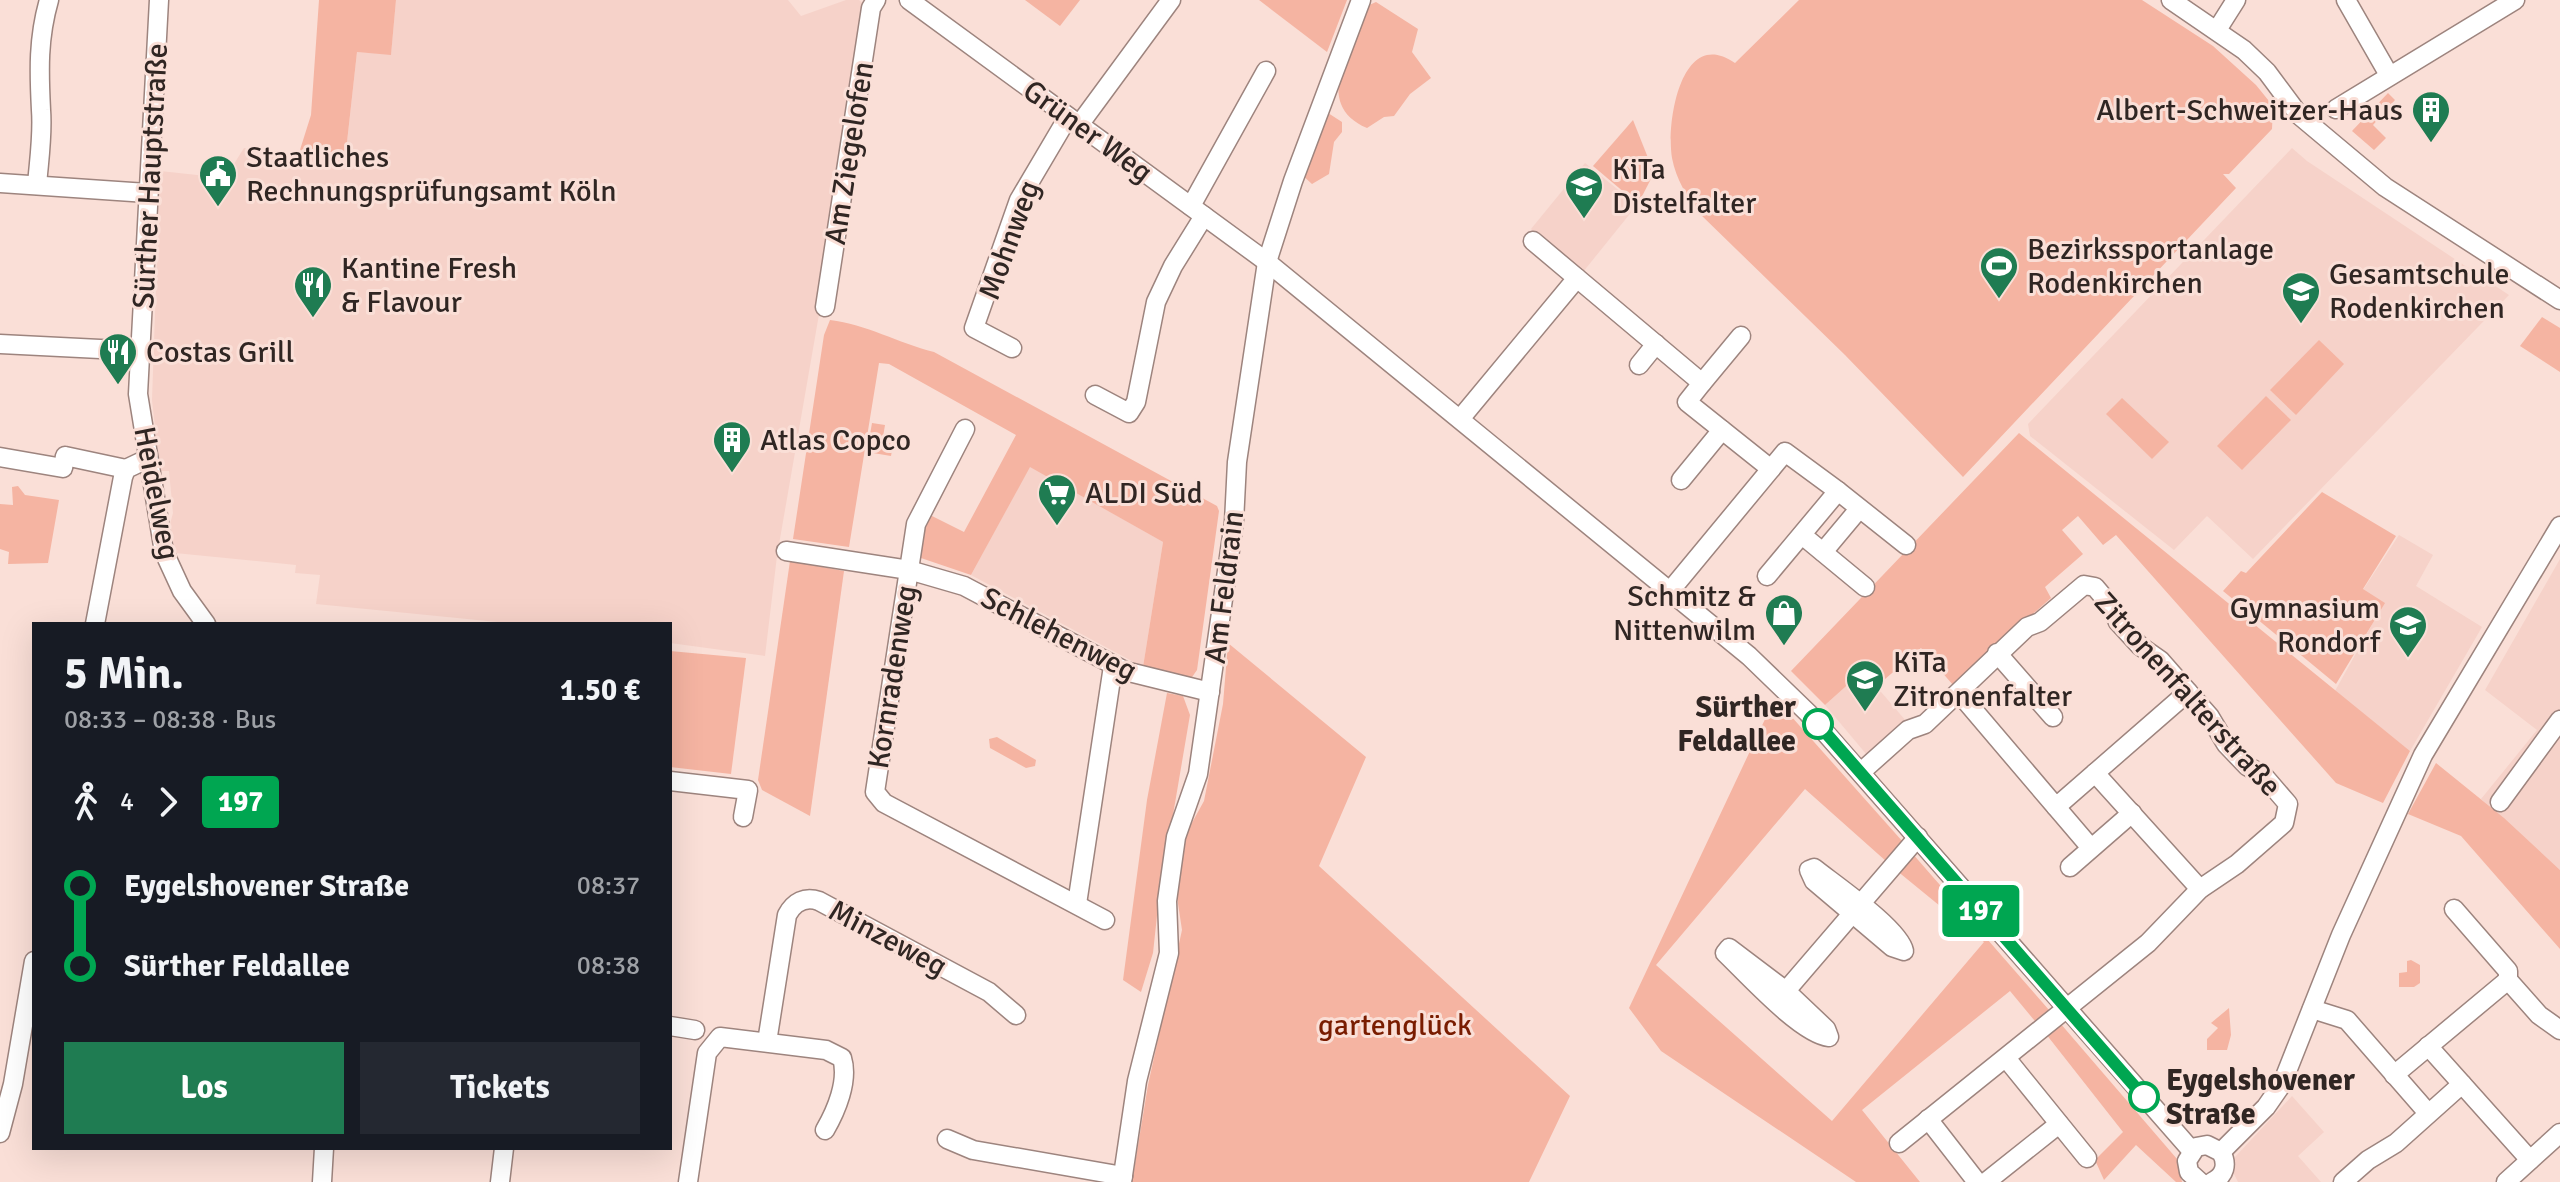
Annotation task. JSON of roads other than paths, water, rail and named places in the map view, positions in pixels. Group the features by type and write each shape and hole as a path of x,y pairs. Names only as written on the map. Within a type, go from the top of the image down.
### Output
{"street":[{"path":"37,185 42,112 40,30 49,0"},
{"name":"Sürther Hauptstraße","path":"140,351 159,0"},
{"name":"Am Ziegelofen","path":"825,307 871,8 876,0"},
{"name":"Grüner Weg","path":"909,0 1267,262"},
{"path":"1074,121 1171,0"},
{"name":"Am Feldrain","path":"1122,1179 1137,1081 1169,953 1167,901 1176,837 1198,774 1234,522 1237,462 1267,262 1293,181 1361,0"},
{"path":"2171,0 2217,30 2267,72 2299,115 2374,179 2560,300"},
{"path":"2217,30 2236,0"},
{"path":"2346,0 2389,75"},
{"path":"2336,109 2515,0"},
{"path":"1095,395 1129,413 1136,402 1156,302 1252,89 1266,71"},
{"name":"Mohnweg","path":"1012,348 974,328 1019,200 1074,121"},
{"path":"0,183 147,193"},
{"path":"1533,241 1702,383"},
{"path":"1267,262 1778,682 1861,772 2192,1151"},
{"path":"1460,419 1577,278"},
{"path":"1741,336 1687,402 1771,469"},
{"path":"0,344 140,351"},
{"path":"1639,365 1656,344"},
{"name":"Heidelweg","path":"140,351 138,394 164,552 182,591 205,622"},
{"path":"909,570 919,517 965,429"},
{"path":"1681,480 1722,430"},
{"path":"1670,591 1785,452 1906,545"},
{"path":"0,457 63,468 65,456 126,469 147,459"},
{"path":"95,622 126,469"},
{"path":"1767,576 1838,491"},
{"path":"1823,552 1859,509"},
{"path":"2221,1152 2266,1107 2282,1084 2367,874 2423,755 2560,526"},
{"path":"1802,535 1865,587"},
{"name":"Schlehenweg","path":"786,551 909,570 964,586 1113,666 1152,680 1210,692"},
{"name":"Kornradenweg","path":"909,570 876,796 1105,920"},
{"name":"Zitronenfalterstraße","path":"1861,772 1908,730 1925,724 2027,627 2040,622 2084,585 2095,587 2111,606 2118,622 2140,646 2160,660 2226,744 2247,766 2263,775 2288,804 2284,823 2237,864 2200,889 2148,943 1899,1143"},
{"path":"1997,653 2053,717"},
{"path":"1077,904 1113,666"},
{"path":"2056,807 2188,692"},
{"path":"1959,693 2091,848"},
{"path":"2500,802 2560,720"},
{"path":"2095,773 2200,889"},
{"path":"672,781 748,790 743,817"},
{"path":"2070,867 2132,813"},
{"path":"1782,996 1918,837"},
{"name":"Minzeweg","path":"767,1042 787,915 795,904 806,899 819,901 989,992 1016,1015"},
{"path":"2454,909 2508,971 2508,980 2539,1015 2560,1030"},
{"path":"0,1133 13,1084 32,973"},
{"path":"2394,1075 2508,980"},
{"path":"2312,1009 2347,1020 2428,1113"},
{"path":"672,1026 695,1030"},
{"path":"688,1182 707,1053 714,1041 727,1036 826,1050 842,1058 845,1066 839,1098 825,1130"},
{"path":"2428,1046 2530,1160"},
{"path":"2006,1058 2087,1158"},
{"path":"2343,1182 2462,1084"},
{"path":"1928,1119 1977,1182"},
{"path":"1986,1182 2059,1124"},
{"path":"2506,1182 2560,1133"},
{"path":"947,1139 973,1150 1122,1179"},
{"path":"2207,1145 2221,1152 2226,1164 2207,1181 2187,1167 2192,1151 2207,1145"},
{"path":"322,1182 324,1150"},
{"path":"500,1182 504,1150"}],"place":[{"name":"Albert-Schweitzer-Haus","path":"2431,144"},
{"name":"Staatliches Rechnungsprüfungsamt Köln","path":"218,208"},
{"name":"KiTa Distelfalter","path":"1584,220"},
{"name":"Bezirkssportanlage Rodenkirchen","path":"1999,300"},
{"name":"Kantine Fresh & Flavour","path":"313,319"},
{"name":"Gesamtschule Rodenkirchen","path":"2301,325"},
{"name":"Costas Grill","path":"118,386"},
{"name":"Atlas Copco","path":"732,474"},
{"name":"ALDI Süd","path":"1057,527"},
{"name":"Schmitz & Nittenwilm","path":"1784,647"},
{"name":"Gymnasium Rondorf","path":"2408,659"},
{"name":"KiTa Zitronenfalter","path":"1865,713"},
{"name":"Sürther Feldallee","path":"1818,724"},
{"name":"Eygelshovener Straße","path":"2144,1097"}],"park label":[{"name":"gartenglück","path":"1395,1025"}]}
